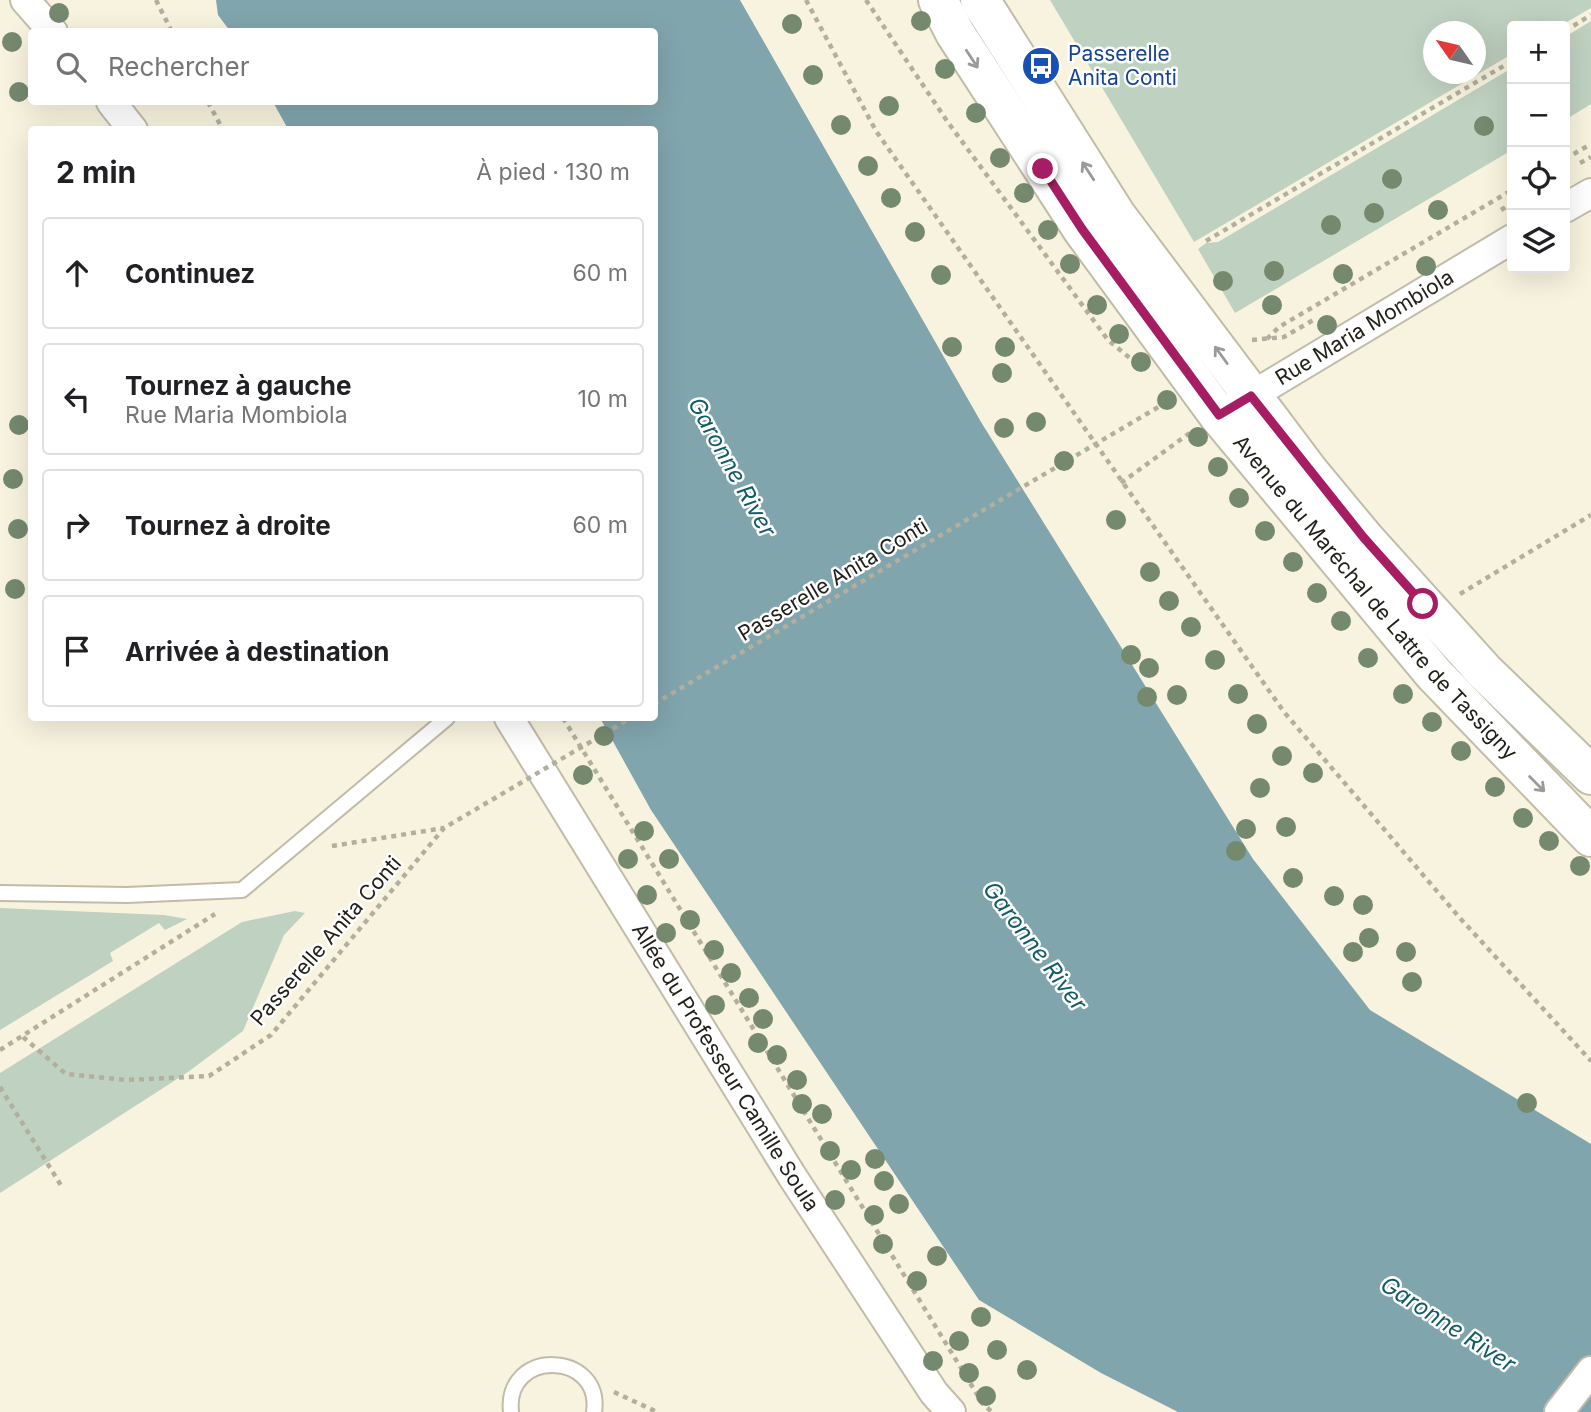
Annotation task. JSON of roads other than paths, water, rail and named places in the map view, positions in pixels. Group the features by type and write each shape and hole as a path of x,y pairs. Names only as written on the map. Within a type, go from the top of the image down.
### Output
{"main road":[{"name":"Avenue du Maréchal de Lattre de Tassigny","path":"938,0 955,33 1207,422 1434,674 1591,837"},
{"name":"Avenue du Maréchal de Lattre de Tassigny","path":"980,0 1116,215 1251,396 1364,538 1423,604 1484,671 1591,775"}],"street":[{"path":"25,0 50,28"},
{"path":"113,105 130,126"},
{"path":"1570,205 1591,193"},
{"name":"Rue Maria Mombiola","path":"1207,422 1507,242"},
{"name":"Allée du Professeur Camille Soula","path":"511,721 792,1176 933,1393 951,1412"},
{"path":"1559,1412 1591,1371"}],"lane":[{"path":"0,893 127,895 242,890 443,721"},
{"path":"511,1412 511,1397 517,1384 529,1371 542,1365 562,1364 576,1370 590,1385 594,1412"}],"water":[{"name":"Garonne River","path":"216,0 740,0 981,422 1253,859 1370,1010 1591,1144 1591,1412 1178,1412 1101,1373 979,1300 651,810 602,721 658,721 658,126 286,126 275,105 658,105 658,28 228,28 218,15"}],"place":[{"name":"Passerelle Anita Conti","path":"1041,66"}]}
